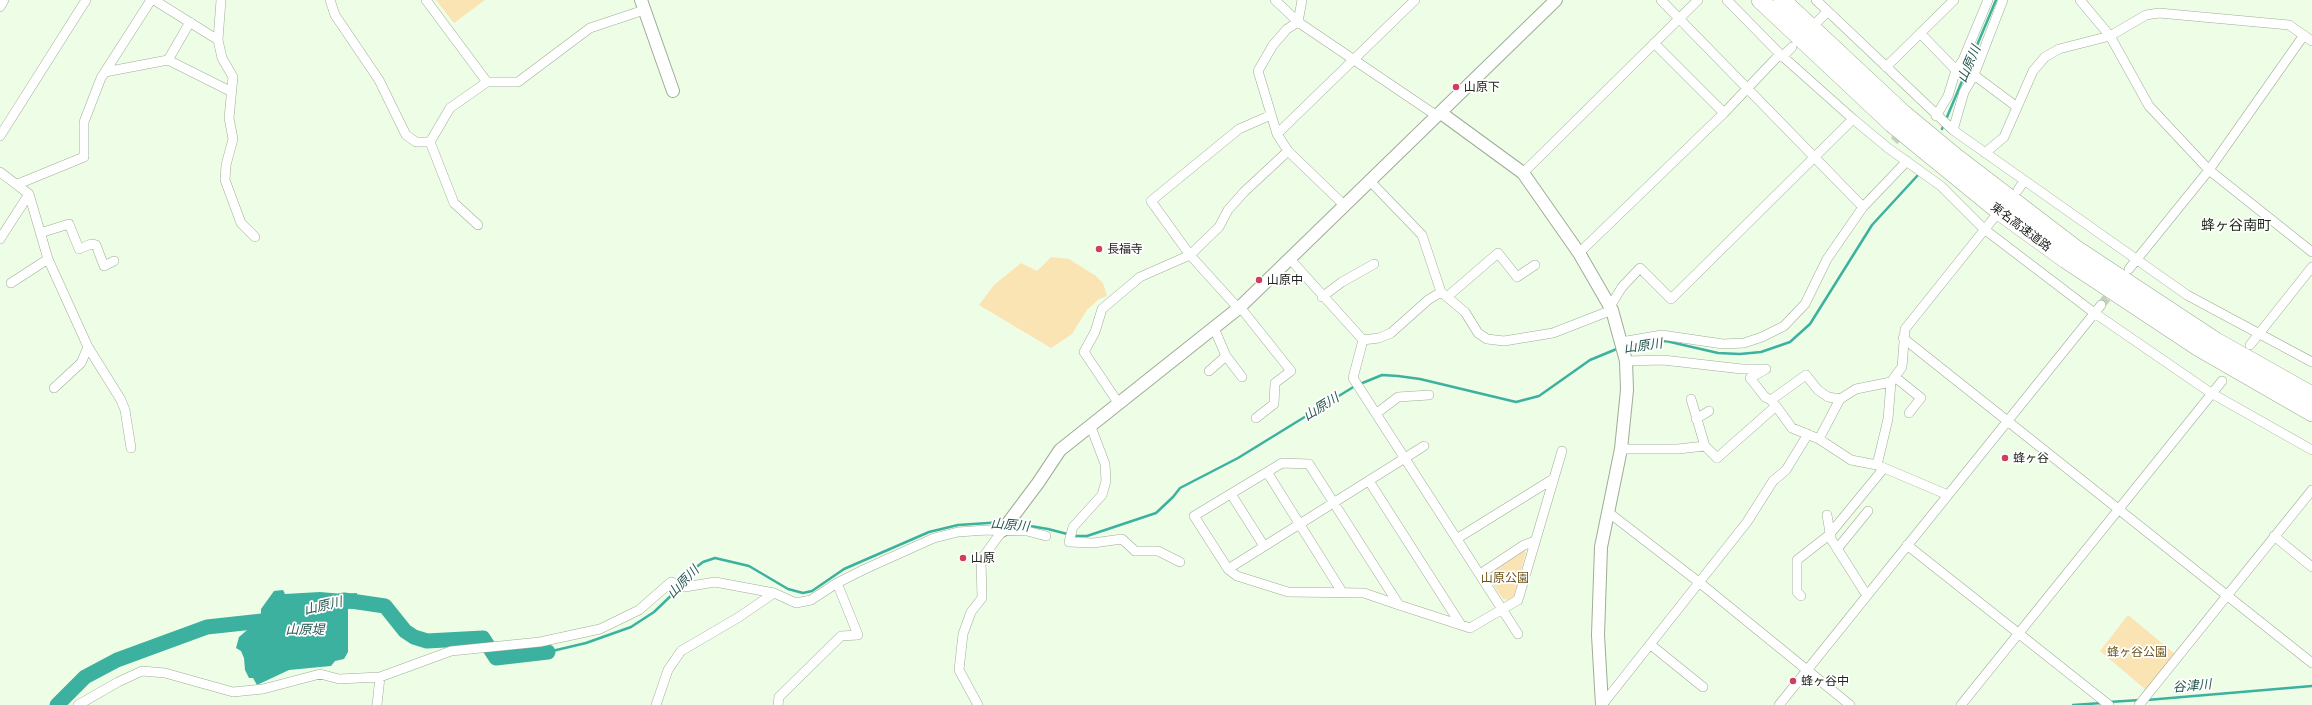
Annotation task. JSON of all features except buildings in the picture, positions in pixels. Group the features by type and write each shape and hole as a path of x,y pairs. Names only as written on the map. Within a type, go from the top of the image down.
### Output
{"highway":[{"name":"東名高速道路","path":"1760,0 1892,124 2001,213 2066,260 2199,348 2312,412"},
{"name":"東名高速道路","path":"1782,0 1903,113 1956,157 2062,239 2145,296 2216,341 2312,395"}],"street":[{"path":"0,7 4,0"},
{"path":"0,136 86,0"},
{"path":"18,184 84,157 84,122 105,72 153,0 218,40"},
{"path":"221,0 218,40 222,58 233,77 229,118 233,139 226,165 225,180 241,223 255,237"},
{"path":"330,0 335,15 379,80 406,135 416,142 430,142"},
{"path":"426,0 487,82"},
{"path":"1275,0 1298,22 1439,115 1523,173 1579,253 1611,308 1626,361 1627,390 1621,449 1601,547 1598,635 1602,705"},
{"path":"1302,0 1298,22 1288,29 1273,45 1258,71 1277,134 1288,151 1344,205"},
{"path":"1277,134 1415,0"},
{"path":"978,705 959,670 963,634 971,612 982,598 981,560 1060,450 1091,427 1239,308 1556,0"},
{"path":"1661,0 1813,158 1863,207"},
{"path":"1523,173 1698,0"},
{"path":"1728,0 1781,55 1853,119 1888,148 1941,186 1984,228 2093,312 2211,393 2312,450"},
{"path":"1816,0 1886,67 1924,110 1938,117 2024,181 2187,295 2258,335 2312,362"},
{"path":"1886,67 1954,0"},
{"path":"1938,117 1948,96 1956,70 1963,60 1988,0"},
{"path":"1951,128 1964,92 1974,75 2003,0"},
{"path":"2080,0 2110,36 2149,106 2209,170 2312,252"},
{"path":"430,142 450,108 487,82 518,82 590,28 643,5 673,91"},
{"path":"1818,21 1827,12"},
{"path":"1985,153 2004,137 2032,71 2045,57 2059,49 2110,36 2146,15 2159,14 2289,25 2312,41"},
{"path":"168,60 190,22"},
{"path":"1920,33 1956,70"},
{"path":"2129,269 2209,170 2304,35"},
{"path":"1654,43 1724,113"},
{"path":"1579,253 1724,113 1781,55 1792,47"},
{"path":"105,72 168,60 232,92"},
{"path":"1974,75 2017,107"},
{"path":"1256,418 1274,404 1274,384 1291,371 1239,308 1190,255 1151,201 1239,129 1271,115"},
{"path":"1370,181 1422,235 1444,295 1465,312 1478,333 1488,339 1504,341 1553,333 1611,308 1622,287 1640,268 1671,298 1853,119"},
{"path":"1888,148 1894,141"},
{"path":"430,142 454,203 478,225"},
{"path":"1119,404 1084,352 1095,332 1102,309 1140,277 1190,255 1219,227 1228,210 1244,192 1288,151"},
{"path":"1621,342 1662,335 1723,344 1744,343 1784,326 1805,304 1827,259 1863,207 1907,161"},
{"path":"0,172 18,184 29,194 48,259 88,347 121,400 125,410 131,448"},
{"path":"2018,190 2024,181"},
{"path":"0,239 29,194"},
{"path":"1801,596 1797,592 1797,560 1829,534 1880,467 1893,380 1902,367 1903,338 1905,328 1984,228 1993,219"},
{"path":"40,233 69,224 79,249 91,244 96,245 104,266 114,261"},
{"path":"1363,340 1379,338 1391,333 1428,300 1444,295 1498,253 1517,277 1535,265"},
{"path":"11,283 48,259"},
{"path":"1290,259 1322,297 1363,340"},
{"path":"1322,297 1342,282 1374,264"},
{"path":"2250,345 2312,267"},
{"path":"1779,705 2008,422 2093,312 2101,305"},
{"path":"1214,328 1226,356 1242,377"},
{"path":"1903,338 2225,596 2312,663"},
{"path":"1363,340 1353,378 1458,538 1518,634"},
{"path":"54,388 82,363 88,347"},
{"path":"1208,371 1226,356"},
{"path":"1626,361 1664,360 1742,370 1766,369 1750,378 1765,397 1773,403 1792,428 1819,439 1851,460 1880,467 1948,495"},
{"path":"1691,399 1705,446 1717,458 1773,403 1806,375 1818,390 1828,397 1840,399"},
{"path":"1819,439 1840,399 1856,389 1893,380 1921,398 1909,413"},
{"path":"1961,705 2117,509 2222,381"},
{"path":"1377,413 1398,398 1429,395"},
{"path":"1696,419 1709,411"},
{"path":"1091,427 1105,464 1106,481 1102,495 1073,527 1069,542 1092,543 1122,539 1135,551 1158,551 1180,562"},
{"path":"1602,705 1747,522 1773,481 1786,470 1808,434"},
{"path":"2301,444 2312,455"},
{"path":"1228,569 1424,446"},
{"path":"1621,449 1678,449 1705,446"},
{"path":"1399,604 1309,464 1282,463 1194,516 1228,569 1237,576 1288,592 1364,593 1470,628 1518,600 1562,451"},
{"path":"1266,472 1342,592"},
{"path":"1458,538 1554,479"},
{"path":"1369,481 1460,625"},
{"path":"2139,705 2225,596 2312,490"},
{"path":"1231,494 1264,546"},
{"path":"1837,549 1868,511"},
{"path":"1608,512 1700,583 1850,705"},
{"path":"1827,514 1829,534 1837,549 1868,594"},
{"path":"78,705 118,682 142,671 165,673 232,692 263,689 320,674 339,679 380,676 451,651 540,642 600,629 639,610 672,582 686,587 715,582 774,593 796,603 811,600 836,583 934,538 958,532 987,530 1027,531 1046,536"},
{"path":"2274,536 2312,567"},
{"path":"1480,574 1524,545 1535,541"},
{"path":"1907,545 2109,705"},
{"path":"778,705 779,697 841,636 858,635 836,583"},
{"path":"656,705 668,670 681,651 739,617 774,593"},
{"path":"1651,645 1702,687"},
{"path":"377,705 380,676"}],"green space":[{"path":"436,0 485,0 454,23"},
{"path":"1051,257 1069,259 1096,276 1103,283 1107,296 1099,299 1087,310 1072,334 1051,348 979,305 994,285 1021,263 1037,271"},
{"name":"山原公園","path":"1524,550 1526,552 1514,596 1509,600 1503,599 1488,577 1489,572"},
{"name":"蜂ヶ谷公園","path":"2128,615 2175,654 2146,690 2100,651"}],"water":[{"name":"山原堤","path":"283,590 285,594 320,592 343,594 357,593 357,608 348,609 348,652 344,659 335,661 331,666 289,670 257,685 253,678 249,678 245,670 244,658 241,651 236,648 239,637 261,618 261,609 274,591"}],"waterway":[{"name":"山原川","path":"1942,129 1996,0"},
{"name":"山原川","path":"1626,346 1666,341 1718,353 1740,354 1761,352 1790,342 1810,324 1872,225 1918,175"},
{"name":"山原川","path":"1360,384 1382,375 1398,376 1420,379 1516,402 1539,396 1590,360 1619,348"},
{"name":"山原川","path":"1012,523 1048,529 1075,536 1087,536 1156,513 1180,488 1238,458 1355,386"},
{"name":"山原川","path":"682,583 690,572 703,562 715,558 749,566 788,589 803,593 812,591 844,569 929,532 958,525 1003,522"},
{"name":"山原川","path":"548,652 586,643 631,627 654,612 679,588"},
{"name":"山原川","path":"337,602 344,600 385,606 405,631 414,637 427,641 483,638 496,658 548,652"},
{"name":"山原川","path":"57,705 85,677 117,660 207,627 262,621 275,618"},
{"name":"谷津川","path":"2147,700 2312,686"},
{"name":"谷津川","path":"2109,702 2140,700"},
{"name":"谷津川","path":"2073,705 2102,703"}],"tunnel":[{"path":"1894,141 1921,113"},
{"path":"2101,305 2115,288"}],"place":[{"name":"山原下","path":"1456,87"},
{"name":"長福寺","path":"1099,249"},
{"name":"山原中","path":"1259,280"},
{"name":"蜂ヶ谷","path":"2005,458"},
{"name":"山原","path":"963,558"},
{"name":"蜂ヶ谷中","path":"1793,681"}],"district":[{"name":"蜂ヶ谷南町","path":"2236,225"}]}
